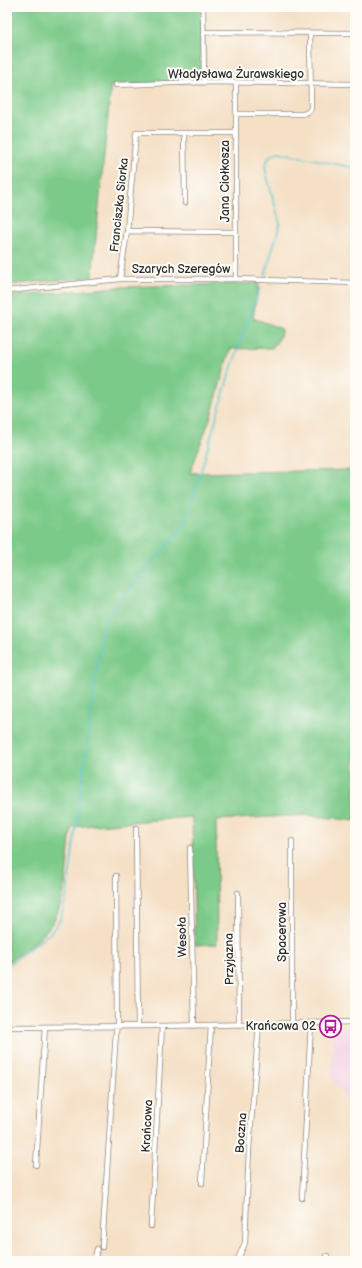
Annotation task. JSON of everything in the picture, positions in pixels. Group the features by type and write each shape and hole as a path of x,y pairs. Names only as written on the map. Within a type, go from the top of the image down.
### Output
{"street":[{"path":"203,7 204,82"},
{"path":"203,32 355,33"},
{"path":"236,114 303,114 308,112 311,108 310,33"},
{"name":"Władysława Żurawskiego","path":"116,85 204,82 236,84 355,84"},
{"name":"Jana Ciołkosza","path":"236,84 236,279"},
{"name":"Franciszka Siorka","path":"120,279 127,231 136,133 184,133"},
{"path":"185,203 184,133 236,133"},
{"path":"127,231 235,232"},
{"name":"Szarych Szeregów","path":"7,291 120,279 236,279 355,283"},
{"path":"136,828 138,1026"},
{"name":"Spacerowa","path":"292,841 292,1023"},
{"name":"Wesoła","path":"190,848 194,1026"},
{"path":"94,1261 99,1248 116,1032 118,1026 116,876"},
{"name":"Przyjazna","path":"238,893 239,1025"},
{"path":"7,1027 194,1026 355,1022"},
{"path":"302,1198 311,1023"},
{"name":"Boczna","path":"237,1261 245,1243 249,1149 259,1024"},
{"path":"202,1183 210,1025"},
{"name":"Krańcowa","path":"152,1226 162,1026"},
{"path":"36,1165 45,1027"}],"shaded area":[{"path":"334,1026 355,1026 353,1108 331,1078"}],"green space":[{"path":"7,7 203,7 204,82 111,85 92,277 7,285"},
{"path":"259,283 253,318 282,329 279,339 272,348 230,349 212,413 190,473 355,470 355,821 308,815 216,820 217,944 195,945 192,817 72,827 66,881 60,907 47,930 28,948 7,963 7,297 119,287"}],"waterway":[{"path":"265,275 280,224 265,168 269,157 279,152 355,168"},
{"path":"7,966 49,934 61,918 67,894 102,632 108,613 186,522 229,375 260,288"}],"place":[{"name":"Krańcowa 02","path":"331,1026"}]}
